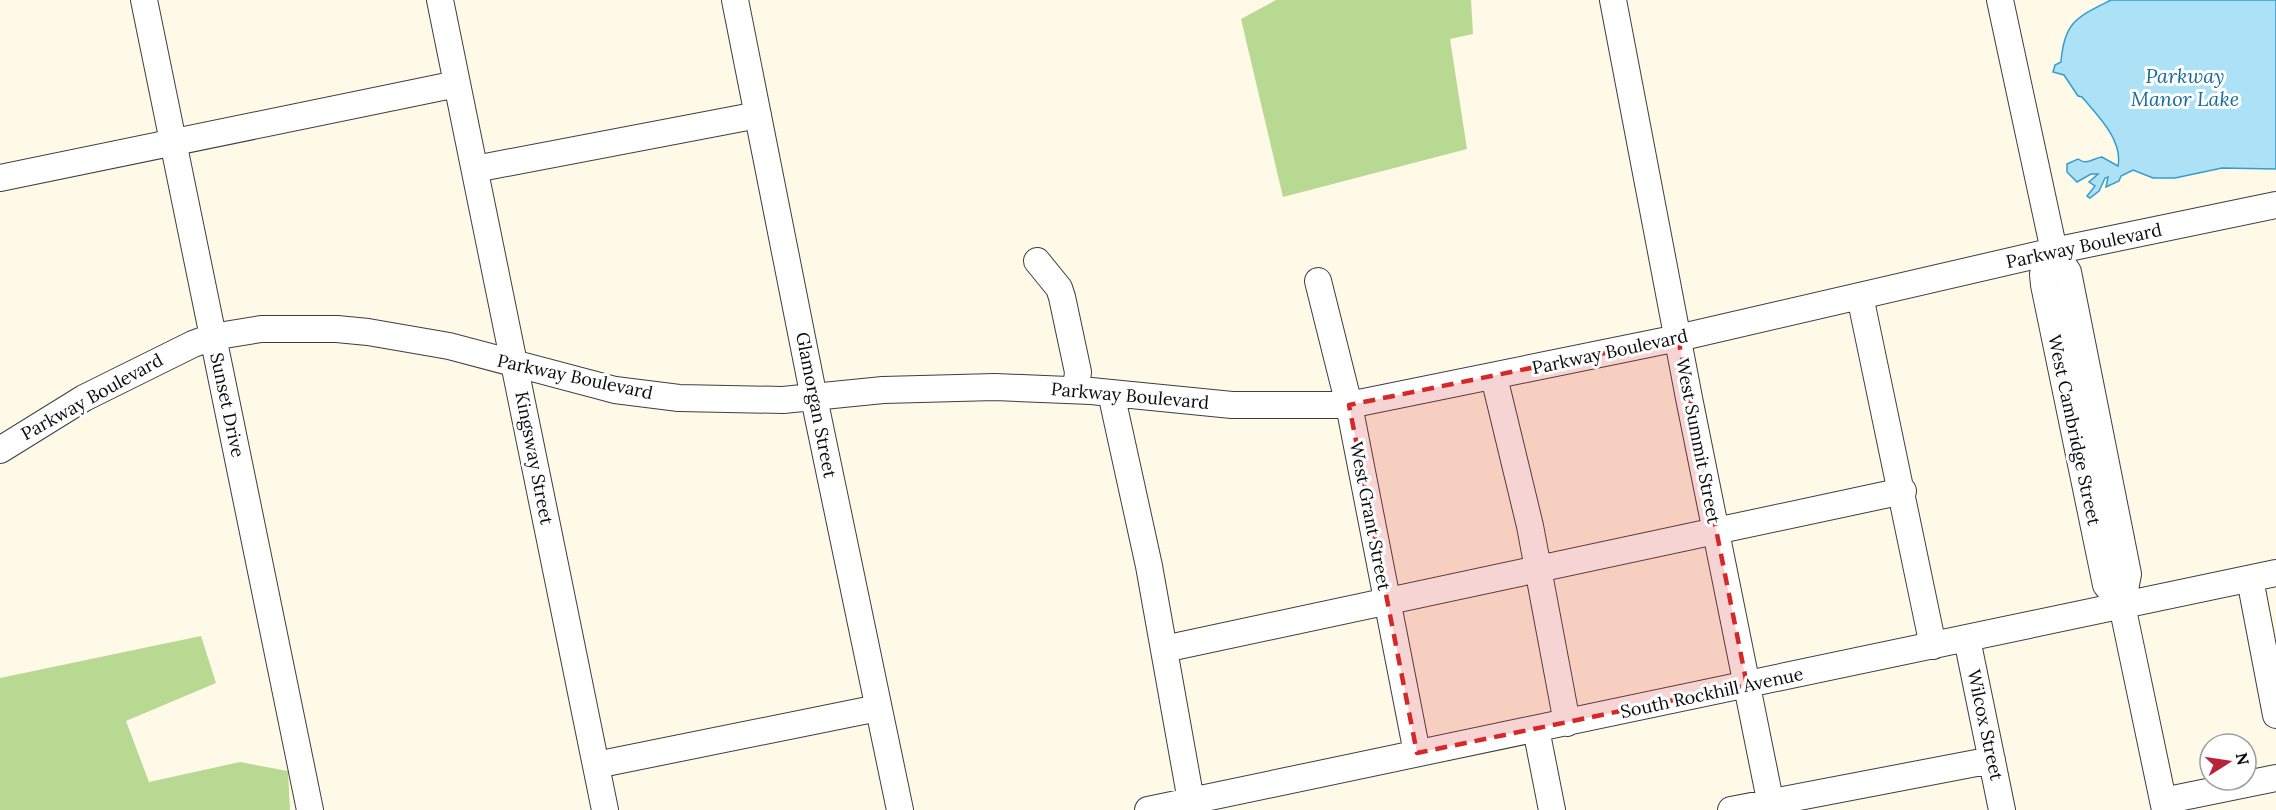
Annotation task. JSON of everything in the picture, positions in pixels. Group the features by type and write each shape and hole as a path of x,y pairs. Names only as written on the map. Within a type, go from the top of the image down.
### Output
{"street":[{"name":"Sunset Drive","path":"144,0 310,810"},
{"name":"Kingsway Street","path":"440,0 605,810"},
{"name":"Glamorgan Street","path":"735,0 814,398 900,810"},
{"name":"West Summit Street","path":"1613,0 1771,806"},
{"name":"West Cambridge Street","path":"2000,0 2054,251 2068,272 2128,574 2122,605 2164,805"},
{"path":"0,178 458,84"},
{"path":"475,168 758,115"},
{"name":"Parkway Boulevard","path":"0,450 139,369 212,337 261,329 337,329 449,346 516,366 615,390 679,398 756,400 814,398 905,389 995,387 1076,390 1232,405 1349,405 1678,338 2054,251 2276,205"},
{"path":"1037,261 1059,288 1062,297 1078,372 1076,390"},
{"name":"West Grant Street","path":"1318,280 1349,405 1418,753"},
{"path":"1860,296 1903,491 1933,646"},
{"path":"1494,377 1538,569 1567,723"},
{"path":"1111,393 1149,566 1191,801"},
{"path":"1164,649 1903,491"},
{"name":"South Rockhill Avenue","path":"1148,810 1747,686 2276,573"},
{"path":"2250,579 2276,715"},
{"name":"Wilcox Street","path":"1967,639 2002,810"},
{"path":"596,765 879,708"},
{"path":"1536,729 1552,810"},
{"path":"1731,810 1771,806 1992,760"},
{"path":"2164,805 2276,778"}],"highlighted area":[{"path":"1678,338 1747,685 1417,753 1349,405"}],"green space":[{"path":"1276,0 1471,0 1473,34 1450,39 1467,149 1283,197 1241,19"},
{"path":"201,636 216,683 126,721 149,782 240,762 288,771 290,810 0,810 0,678"}],"water":[{"name":"Parkway Manor Lake","path":"2111,0 2276,0 2276,169 2222,168 2175,178 2153,178 2133,170 2121,176 2119,181 2106,187 2108,177 2105,178 2099,191 2090,198 2087,196 2095,186 2089,182 2098,174 2091,174 2077,182 2067,172 2067,164 2078,159 2087,162 2102,157 2118,166 2117,147 2102,120 2082,97 2078,96 2064,75 2053,72 2055,65 2061,62 2065,38 2074,22"}]}
